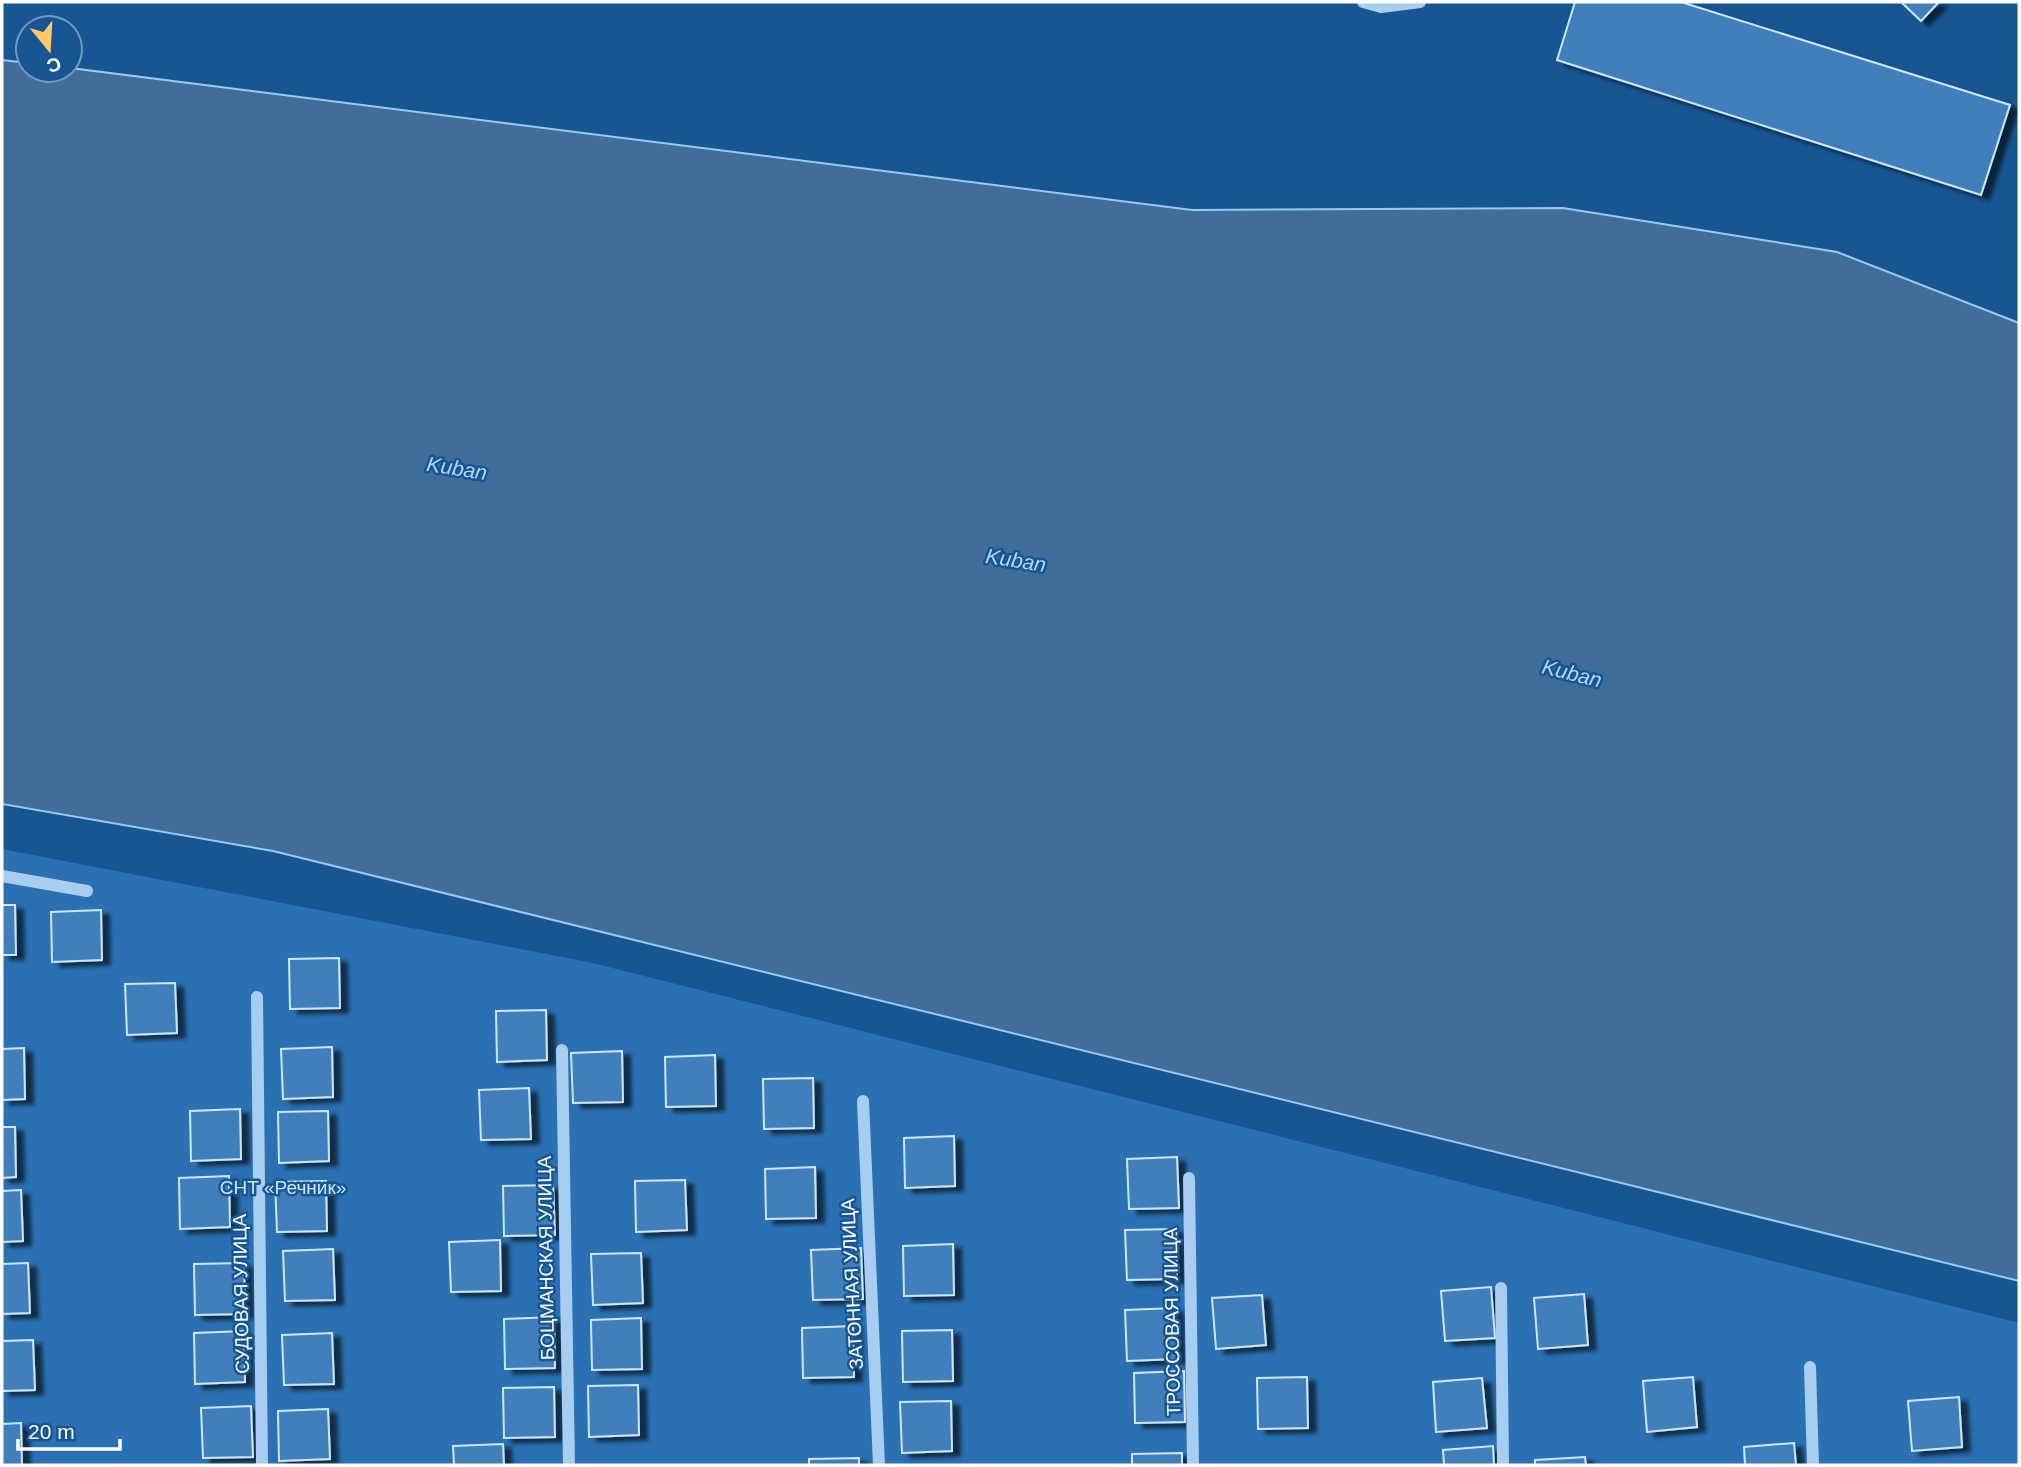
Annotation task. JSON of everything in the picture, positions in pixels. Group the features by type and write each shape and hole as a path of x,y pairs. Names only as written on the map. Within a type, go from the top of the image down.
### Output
{"street":[{"path":"1363,2 1381,7 1420,2"},
{"path":"2,876 87,891"},
{"name":"СУДОВАЯ УЛИЦА","path":"257,997 262,1465"},
{"name":"БОЦМАНСКАЯ УЛИЦА","path":"562,1050 569,1465"},
{"name":"ЗАТОННАЯ УЛИЦА","path":"863,1101 879,1465"},
{"name":"ТРОССОВАЯ УЛИЦА","path":"1189,1178 1193,1465"},
{"path":"1500,1288 1503,1465"},
{"path":"1810,1367 1813,1465"}],"green space":[{"name":"СНТ «Речник»","path":"2,849 593,963 2019,1323 2019,1465 2,1465"}],"water":[{"name":"Kuban","path":"2,60 14,61 14,84 84,84 84,70 1192,210 1563,208 1837,252 2019,323 2019,1281 273,851 2,804"}],"building":[{"path":"1575,2 1681,2 2010,105 1981,195 1557,60"},
{"path":"1901,2 1939,2 1921,21"},
{"path":"2,905 15,905 16,955 2,955"},
{"path":"101,910 102,960 52,962 51,912"},
{"path":"339,958 340,1008 290,1009 289,959"},
{"path":"175,983 177,1033 127,1035 125,984"},
{"path":"546,1010 547,1060 497,1062 496,1011"},
{"path":"332,1047 333,1097 283,1099 281,1049"},
{"path":"24,1048 25,1099 2,1100 2,1049"},
{"path":"622,1051 623,1102 573,1103 571,1053"},
{"path":"715,1055 716,1106 666,1107 665,1057"},
{"path":"813,1078 814,1128 764,1129 763,1079"},
{"path":"529,1088 531,1139 481,1140 479,1090"},
{"path":"240,1109 241,1159 191,1161 190,1111"},
{"path":"328,1111 329,1161 279,1163 278,1112"},
{"path":"2,1127 15,1127 16,1177 2,1178"},
{"path":"954,1136 955,1186 905,1188 904,1138"},
{"path":"1177,1157 1179,1208 1129,1209 1127,1159"},
{"path":"815,1167 816,1218 766,1219 765,1169"},
{"path":"229,1176 230,1227 180,1229 179,1178"},
{"path":"685,1180 687,1230 636,1232 635,1181"},
{"path":"326,1181 327,1231 277,1232 275,1182"},
{"path":"553,1185 555,1235 504,1236 503,1186"},
{"path":"21,1190 23,1241 2,1242 2,1191"},
{"path":"1176,1229 1177,1279 1127,1280 1125,1230"},
{"path":"500,1240 501,1291 451,1292 449,1242"},
{"path":"953,1244 954,1295 904,1296 903,1246"},
{"path":"861,1248 863,1299 813,1300 811,1250"},
{"path":"333,1249 335,1300 285,1301 283,1251"},
{"path":"641,1253 643,1303 593,1305 591,1254"},
{"path":"28,1263 30,1313 2,1314 2,1264"},
{"path":"244,1263 245,1314 195,1315 194,1264"},
{"path":"1491,1287 1495,1338 1445,1341 1441,1291"},
{"path":"1584,1294 1588,1345 1538,1349 1534,1298"},
{"path":"1262,1295 1266,1345 1216,1349 1212,1298"},
{"path":"1175,1308 1177,1359 1127,1361 1125,1310"},
{"path":"554,1317 555,1368 505,1369 504,1319"},
{"path":"641,1318 642,1369 592,1370 591,1320"},
{"path":"853,1326 854,1377 803,1378 802,1328"},
{"path":"952,1330 953,1381 903,1382 902,1331"},
{"path":"244,1331 245,1382 195,1384 194,1333"},
{"path":"332,1333 334,1384 284,1385 282,1335"},
{"path":"33,1340 35,1390 2,1391 2,1341"},
{"path":"1184,1371 1185,1422 1135,1423 1134,1373"},
{"path":"1307,1377 1308,1428 1258,1429 1257,1378"},
{"path":"1693,1377 1697,1427 1647,1432 1643,1381"},
{"path":"1482,1378 1487,1428 1436,1432 1433,1382"},
{"path":"638,1385 639,1435 589,1437 588,1386"},
{"path":"554,1387 555,1437 504,1438 503,1388"},
{"path":"1959,1397 1962,1447 1912,1451 1908,1401"},
{"path":"951,1401 952,1451 902,1453 900,1402"},
{"path":"251,1406 253,1457 203,1458 201,1408"},
{"path":"328,1409 330,1459 279,1461 278,1411"},
{"path":"21,1423 22,1465 2,1465 2,1424"},
{"path":"1794,1443 1796,1465 1745,1465 1744,1447"},
{"path":"503,1444 504,1465 454,1465 453,1446"},
{"path":"1493,1446 1494,1465 1444,1465 1443,1450"},
{"path":"1182,1453 1182,1465 1132,1465 1132,1454"},
{"path":"1585,1457 1586,1465 1535,1465 1535,1460"},
{"path":"859,1458 859,1465 809,1465 809,1459"}]}
